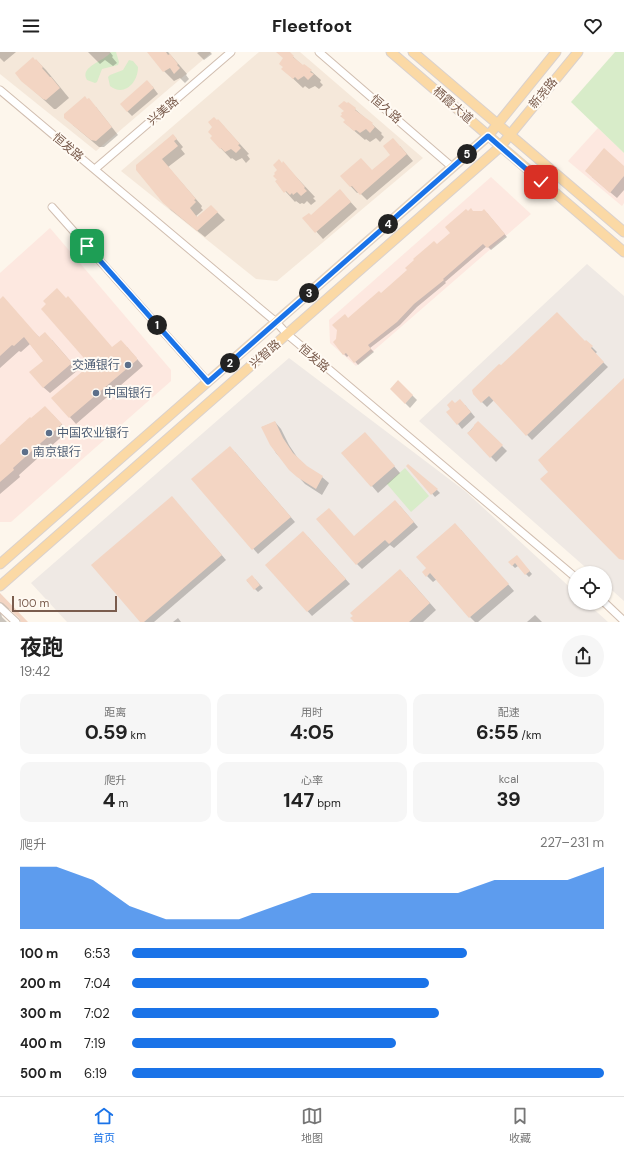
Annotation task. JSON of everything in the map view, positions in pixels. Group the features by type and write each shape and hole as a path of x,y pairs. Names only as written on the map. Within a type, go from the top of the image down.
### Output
{"main road":[{"name":"栖霞大道","path":"391,52 624,252"},
{"name":"栖霞大道","path":"413,52 624,232"},
{"name":"新尧路","path":"496,124 556,52"},
{"name":"新尧路","path":"509,134 578,52"},
{"name":"兴智路","path":"0,564 488,136 496,124"},
{"name":"兴智路","path":"0,586 500,147 509,134"}],"street":[{"name":"兴美路","path":"95,169 232,52"},
{"name":"恒久路","path":"319,52 452,167"},
{"name":"恒发路","path":"0,90 276,322 287,334 568,571"},
{"path":"52,207 208,382"},
{"path":"0,607 16,622"},
{"path":"612,610 624,621"}],"shaded area":[{"path":"0,52 212,52 96,151 0,74"},
{"path":"259,52 300,52 423,158 277,281 256,279 121,171"},
{"path":"598,128 624,153 624,203 622,206 568,161"},
{"path":"491,177 531,214 356,366 330,343 329,320"},
{"path":"50,228 171,370 171,381 11,522 0,522 0,273"},
{"path":"587,264 624,296 624,601 612,590 612,566 584,566 419,421"},
{"path":"289,358 465,491 568,586 568,610 595,610 608,622 67,622 31,583"}],"green space":[{"path":"111,52 116,52 119,62 118,65 102,69 97,82 95,83 87,80 85,75 86,71 93,64 108,56"},
{"path":"615,52 624,52 624,153 571,102"},
{"path":"129,60 133,61 138,67 136,78 133,83 129,87 120,90 110,86 108,77 123,70"},
{"path":"405,468 429,496 411,512 387,484"}],"building":[{"path":"147,52 166,52 168,55 170,54 180,68 174,74 170,68 163,72"},
{"path":"276,52 290,52 294,56 293,57 312,70 310,72 314,74 308,80 304,76 298,80 295,77 293,79 281,69 283,67 279,64 283,58"},
{"path":"33,57 60,88 46,100 21,81 15,73"},
{"path":"147,80 154,88 127,112 120,104"},
{"path":"85,96 87,99 89,98 112,127 96,141 91,140 64,118 64,114"},
{"path":"344,101 356,108 355,110 373,123 372,124 375,127 370,133 366,129 360,133 356,130 354,131 343,122 345,120 340,116 344,111 338,106"},
{"path":"214,117 217,120 218,119 240,144 238,145 241,148 236,153 231,149 225,152 221,148 220,149 210,138 212,136 208,132 212,127 208,122"},
{"path":"173,134 177,139 174,141 178,146 162,159 196,199 194,200 196,202 190,208 197,217 211,205 218,212 197,231 163,203 136,170 136,165"},
{"path":"393,138 407,154 360,195 340,176 361,158 372,170 390,155 383,146"},
{"path":"604,148 624,166 624,176 610,193 585,171"},
{"path":"279,159 282,163 283,161 305,187 304,188 307,191 301,196 297,192 293,195 292,193 290,195 286,191 284,193 275,181 277,180 273,176 277,170 273,165"},
{"path":"340,189 351,202 315,233 302,218 309,213 311,215"},
{"path":"471,208 473,211 482,211 484,209 505,234 487,248 483,244 443,279 444,280 414,304 397,322 368,345 371,349 354,363 346,353 343,355 333,342 336,339 337,330 332,325 345,314 348,318 379,291 381,293 407,270 405,268 414,260 413,259 434,241 437,244 450,233 445,227 466,209 468,211"},
{"path":"57,288 66,298 68,296 112,347 121,340 137,358 137,360 69,418 51,398 90,365 41,309 46,304 43,301"},
{"path":"3,296 39,337 45,332 72,363 43,388 29,372 43,361 24,337 0,356 0,299"},
{"path":"557,312 585,341 586,340 593,346 591,348 604,362 526,436 489,396 481,403 473,394 472,390"},
{"path":"624,378 624,560 619,559 540,479 548,472 538,460"},
{"path":"398,380 413,395 405,404 390,389"},
{"path":"460,399 471,412 457,425 446,412 450,409 447,405 452,400 455,403"},
{"path":"45,406 62,424 13,468 14,470 0,482 0,445 30,417 31,418"},
{"path":"275,421 283,438 293,453 307,466 323,476 316,489 289,470 270,445 261,427"},
{"path":"478,421 503,445 490,458 467,433"},
{"path":"365,432 395,466 371,487 341,453"},
{"path":"230,446 291,517 252,550 191,479"},
{"path":"408,464 438,489 431,495 406,466"},
{"path":"172,496 222,555 144,622 140,622 91,565"},
{"path":"395,500 414,522 389,544 385,540 356,565 316,519 329,508 354,536"},
{"path":"455,523 509,584 469,618 430,573 426,577 422,572 426,568 416,557"},
{"path":"303,531 346,579 307,612 265,565"},
{"path":"517,555 530,571 525,575 515,563 512,566 508,562"},
{"path":"400,569 430,603 409,622 354,622 350,618 353,616 350,613"},
{"path":"252,575 260,585 254,590 246,580"},
{"path":"0,593 28,622 21,622 19,618 0,602"}],"place":[{"name":"交通银行","path":"128,365"},
{"name":"中国银行","path":"96,393"},
{"name":"中国农业银行","path":"49,433"},
{"name":"南京银行","path":"25,452"}],"route":[{"path":"87,246 208,382 488,136 541,182"}]}
